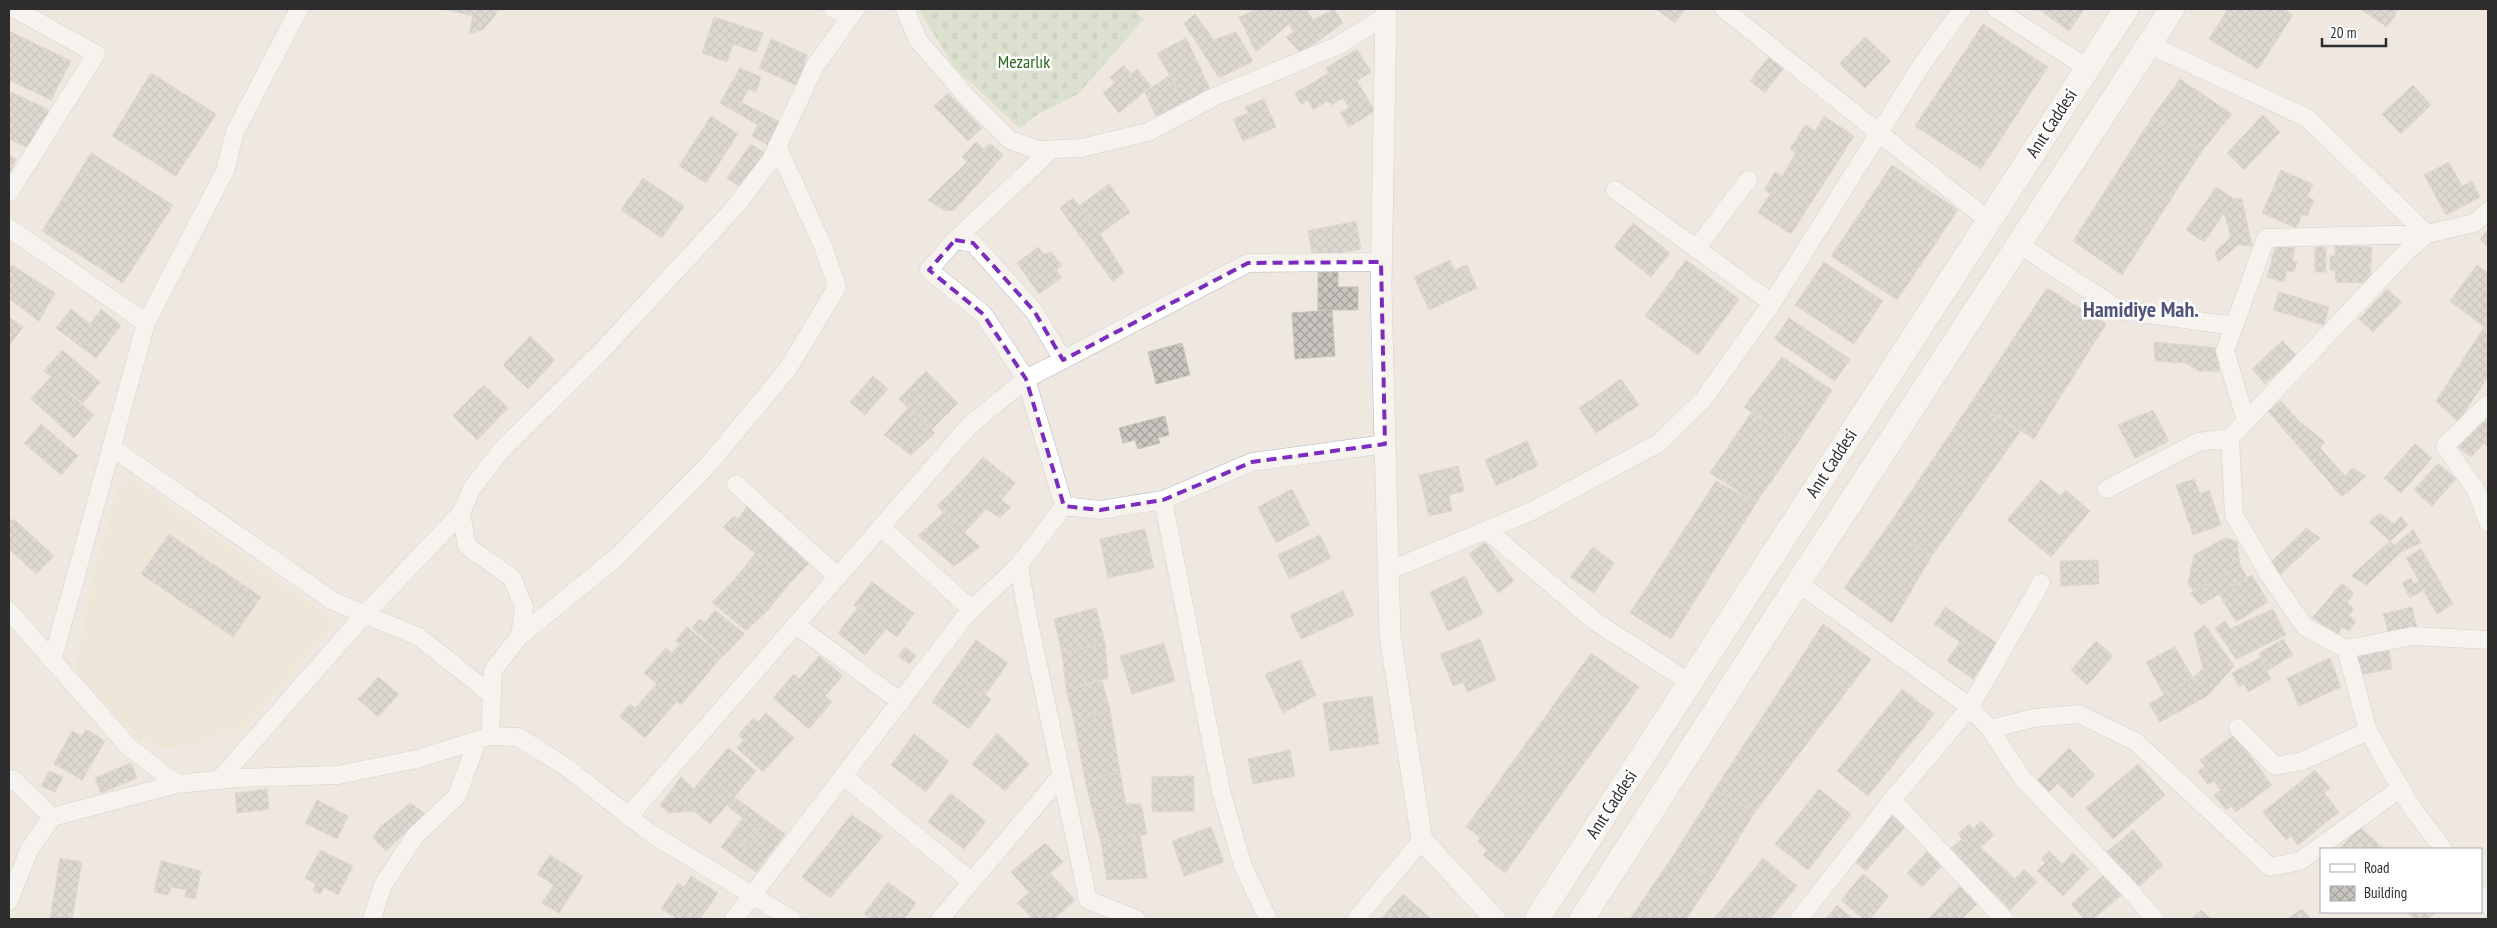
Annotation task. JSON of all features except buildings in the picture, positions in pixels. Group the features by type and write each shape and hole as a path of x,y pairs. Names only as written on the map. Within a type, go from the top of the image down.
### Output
{"main road":[{"name":"Anıt Caddesi","path":"1537,919 2126,9"},
{"path":"1582,919 1798,582 2172,9"}],"street":[{"path":"9,193 96,54 15,9"},
{"path":"52,662 146,323 225,171 235,132 299,9"},
{"path":"219,780 365,614 461,512 472,488 503,448 598,355 735,207 770,160 815,66 853,12 833,9"},
{"path":"905,9 918,40 967,97 1010,140 1038,150 1081,148 1148,132 1214,97 1337,46 1386,12"},
{"path":"1724,9 1988,220"},
{"path":"1388,571 1532,511 1658,443 1703,400 1772,303 1923,63 1962,9"},
{"path":"1996,9 2087,68"},
{"path":"1386,12 1382,262 1390,636 1422,840 1495,919"},
{"path":"2148,44 2307,118 2427,234"},
{"path":"372,919 383,885 415,836 457,796 484,739 492,695 493,670 520,636 618,556 708,465 787,370 837,286 823,246 777,146"},
{"path":"1050,150 955,240 929,270 983,314 1026,379 1064,506"},
{"path":"1696,249 1748,180"},
{"path":"1615,190 1772,303"},
{"path":"2246,421 2225,351 2266,238 2427,234 2474,223 2488,211"},
{"path":"9,228 146,323"},
{"path":"2107,489 2198,442 2230,438 2405,253 2427,234"},
{"path":"955,240 973,243 1004,275 1034,311 1063,360"},
{"path":"2018,244 2120,310 2234,326"},
{"path":"628,817 969,426 1026,379 1248,263 1382,262"},
{"path":"2488,404 2445,446 2476,490 2488,522"},
{"path":"2230,438 2234,515 2269,575 2305,627 2346,649 2413,636 2488,640"},
{"path":"1064,506 1100,510 1163,500 1252,462 1385,444"},
{"path":"112,447 333,601 419,637 492,695"},
{"path":"736,484 838,577"},
{"path":"1163,500 1221,791 1243,866 1268,919"},
{"path":"734,919 972,610 1019,565 1064,506"},
{"path":"461,512 467,546 512,578 524,607 520,636"},
{"path":"881,527 972,610"},
{"path":"1487,530 1596,622 1689,682"},
{"path":"1019,565 1088,900 1136,919"},
{"path":"1798,582 1970,707 1990,729 2023,779 2126,886 2155,919"},
{"path":"1798,919 1892,800 1970,707 2041,583"},
{"path":"9,611 129,747 177,784"},
{"path":"796,625 901,702"},
{"path":"2346,649 2368,731 2401,788 2442,848"},
{"path":"1990,729 2034,718 2079,714 2136,742 2270,867 2300,861 2401,788"},
{"path":"2238,728 2276,766 2302,761 2368,731"},
{"path":"9,901 29,850 52,817 177,784 338,774 417,759 484,739 518,737 566,767 628,817 754,894 791,919"},
{"path":"845,776 972,882"},
{"path":"940,919 1062,776"},
{"path":"9,780 14,779 52,817"},
{"path":"1892,800 2004,919"},
{"path":"1356,919 1422,840"}],"highlighted area":[{"path":"955,240 973,243 1034,311 1063,360 1248,263 1381,262 1385,444 1252,462 1163,500 1100,510 1064,506 1026,379 983,314 929,270"}],"shaded area":[{"path":"130,477 327,614 331,628 248,726 189,747 159,748 139,740 75,671 93,573 117,489"}],"green space":[{"name":"Mezarlık","path":"918,9 1140,9 1136,13 1144,19 1078,94 1038,114 1019,128 955,68"}],"district":[{"name":"Hamidiye Mah.","path":"2141,309"}]}
